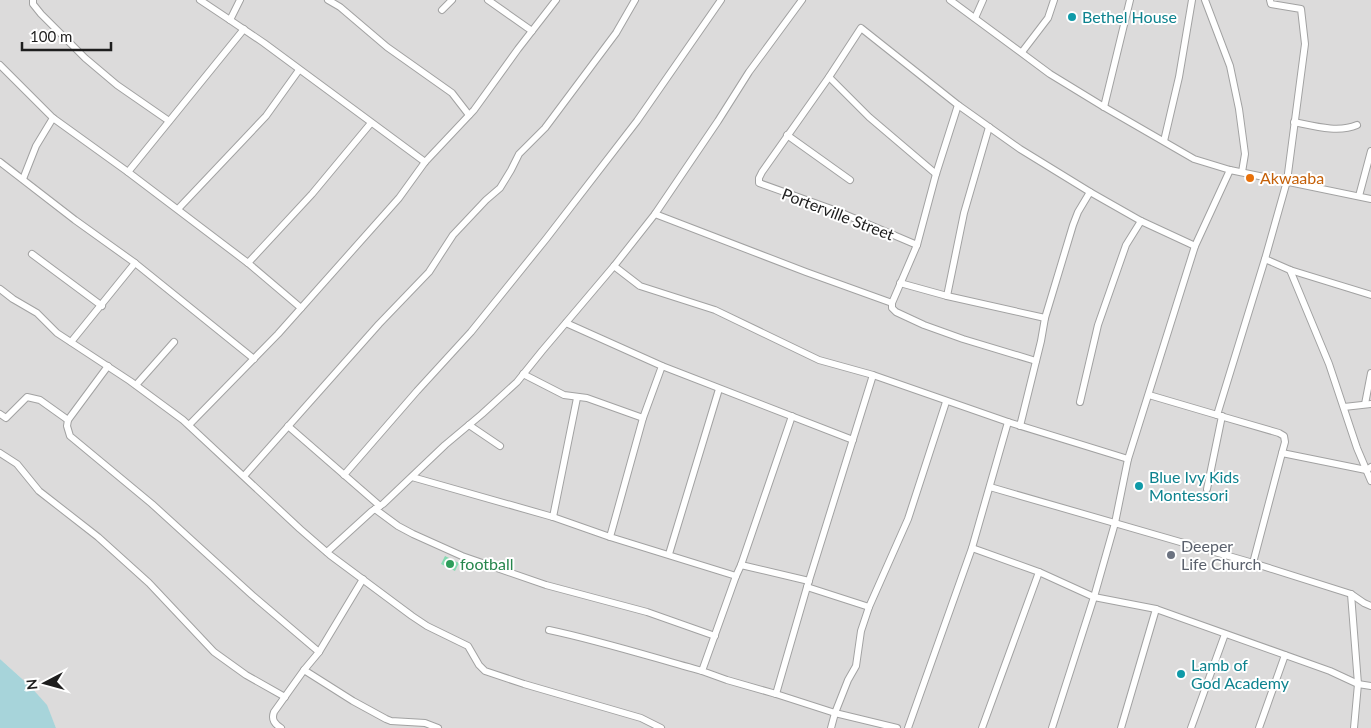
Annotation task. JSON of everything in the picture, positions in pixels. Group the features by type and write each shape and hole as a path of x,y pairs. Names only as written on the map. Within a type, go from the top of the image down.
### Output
{"street":[{"path":"33,0 33,4 41,14 85,58 117,84 169,121"},
{"path":"200,0 244,29 425,162"},
{"path":"230,20 240,0"},
{"path":"328,0 340,7 386,47 452,93 468,115"},
{"path":"442,10 452,0"},
{"path":"488,0 532,31"},
{"path":"189,425 302,308 399,198 425,162 468,115 556,0"},
{"path":"244,476 378,324 429,272 453,235 500,188 519,154 546,128 616,34 635,0"},
{"path":"344,475 471,332 546,239 637,121 721,0"},
{"path":"327,552 412,477 437,452 510,389 523,374 655,214 749,72 802,0"},
{"path":"950,0 1050,74 1194,159 1230,170 1371,199"},
{"path":"975,18 983,0"},
{"path":"1022,52 1048,18 1054,0"},
{"path":"1104,107 1130,0"},
{"path":"1164,141 1179,77 1192,0"},
{"path":"1204,0 1232,75 1239,109 1244,154 1242,172"},
{"path":"1207,488 1220,416 1287,181 1305,44 1301,9 1271,4 1270,0"},
{"path":"850,180 787,135 829,77 861,28 958,105 1020,149 1141,221 1195,246"},
{"path":"128,172 244,29"},
{"path":"0,65 53,118 248,263 302,308"},
{"path":"178,210 266,116 299,70"},
{"path":"829,77 869,117 936,174"},
{"path":"958,105 936,174 917,245 892,303 892,308 896,312 924,325 1036,361"},
{"path":"23,179 36,146 53,118"},
{"path":"1294,122 1329,128 1346,128 1357,125"},
{"path":"248,263 312,194 371,123"},
{"path":"946,296 964,213 989,127"},
{"name":"Porterville Street","path":"787,135 762,172 759,183 837,211 917,245"},
{"path":"1359,196 1371,151"},
{"path":"0,162 75,220 135,263 254,359"},
{"path":"1052,728 1115,523 1128,459 1195,246 1230,170"},
{"path":"1020,426 1041,342 1045,318 1073,225 1078,212 1090,192"},
{"path":"655,214 892,303"},
{"path":"1080,402 1098,325 1126,245 1141,221"},
{"path":"32,254 102,306"},
{"path":"1265,260 1290,270 1371,295"},
{"path":"71,342 135,263"},
{"path":"614,266 640,286 715,310 819,360 873,376 1020,426 1128,459"},
{"path":"1290,270 1329,364 1357,448 1369,468 1371,480"},
{"path":"900,283 946,296 1045,318"},
{"path":"0,289 36,313 71,342 136,385 189,425 327,552 412,616 468,646 479,665 485,671 641,718 661,728"},
{"path":"566,323 662,366 853,440"},
{"path":"136,385 174,342"},
{"path":"108,366 68,420 68,431 72,438 152,504 319,652"},
{"path":"610,537 643,418 662,366"},
{"path":"1344,407 1368,404 1371,373"},
{"path":"523,374 559,393 577,398 587,398 643,418"},
{"path":"776,694 873,376"},
{"path":"669,554 719,389"},
{"path":"1149,395 1284,436 1285,442 1254,563"},
{"path":"0,414 6,418 27,397 40,400 68,420"},
{"path":"553,517 577,398"},
{"path":"831,728 834,713 856,666 862,631 869,607 908,519 946,402"},
{"path":"702,671 792,416"},
{"path":"908,728 972,548 1008,422"},
{"path":"469,425 500,446"},
{"path":"288,426 398,526 413,534 462,556 546,585 647,612 715,636"},
{"path":"0,453 17,464 39,492 98,537 148,583 214,652 246,675 285,697"},
{"path":"1282,453 1369,468"},
{"path":"412,477 553,517 610,537 736,576"},
{"path":"990,487 1254,563 1351,594 1371,606"},
{"path":"972,548 1039,572 1094,596 1156,609 1330,671 1358,684 1371,686"},
{"path":"741,565 808,584 869,607"},
{"path":"982,728 1039,572"},
{"path":"281,728 274,721 272,715 319,652 363,579"},
{"path":"1351,594 1358,684 1354,728"},
{"path":"1120,728 1156,609"},
{"path":"549,630 602,642 702,671 834,713 897,728"},
{"path":"1191,728 1225,634"},
{"path":"1259,728 1285,655"},
{"path":"304,670 386,719 391,721 425,722 438,728"}],"shaded area":[{"path":"0,0 1371,0 1371,728 56,728 46,705 30,686 0,659"}],"green space":[{"name":"football","path":"445,556 459,563 455,571 441,564"}],"water":[{"path":"0,659 30,686 47,705 56,728 0,728"}],"place":[{"name":"Bethel House","path":"1072,17"},
{"name":"Akwaaba","path":"1250,178"},
{"name":"Blue Ivy Kids Montessori","path":"1139,486"},
{"name":"Deeper Life Church","path":"1171,555"},
{"name":"football","path":"450,564"},
{"name":"Lamb of God Academy","path":"1181,674"}]}
